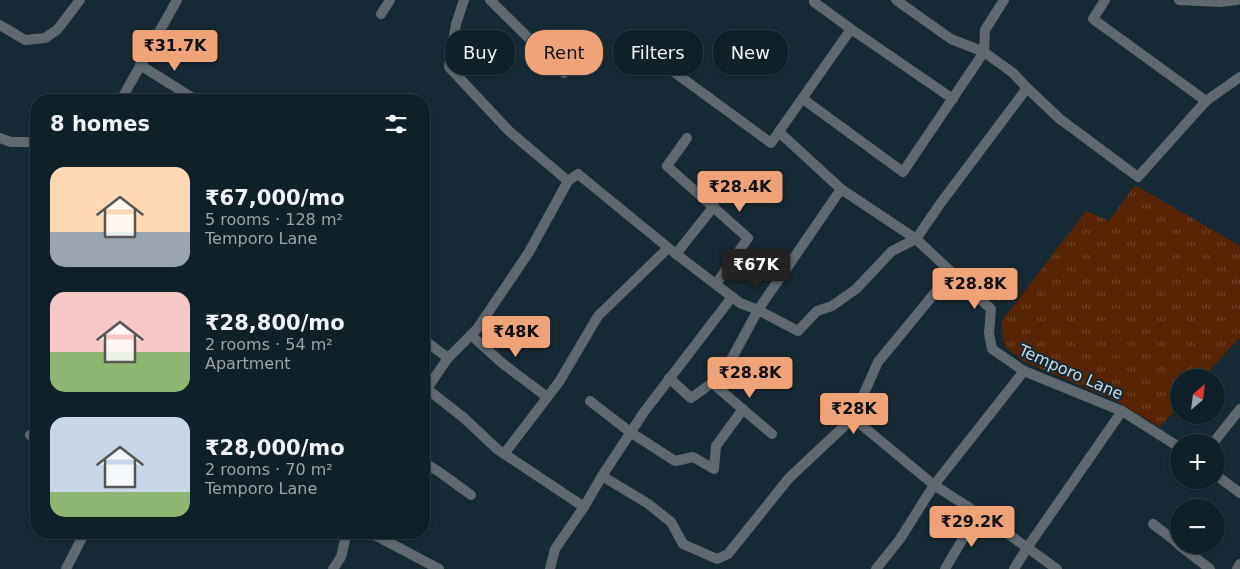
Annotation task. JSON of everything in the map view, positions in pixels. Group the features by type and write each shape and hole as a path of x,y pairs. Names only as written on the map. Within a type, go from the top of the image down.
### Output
{"street":[{"path":"0,25 26,40 45,38 57,30 80,0"},
{"path":"124,94 177,0"},
{"path":"381,14 390,0"},
{"path":"464,0 456,24 449,67 509,131 568,181"},
{"path":"490,0 525,35"},
{"path":"814,0 814,2 953,99"},
{"path":"896,0 951,39 984,52 1013,73 1060,119 1138,177 1206,101 1240,77"},
{"path":"803,99 903,172 984,52 985,30 1004,0"},
{"path":"1105,0 1093,19 1206,101"},
{"path":"1178,0 1237,0"},
{"path":"678,75 771,143 852,29"},
{"path":"140,65 186,94"},
{"path":"430,384 448,358 477,329 529,252 568,181 578,174 672,251 740,303 758,310 798,331 817,311 832,306 856,289 892,251 916,239 1027,88"},
{"name":"Temporo Lane","path":"779,132 841,189 916,239 991,308 990,333 992,350 1024,371 1122,411 1170,441"},
{"path":"0,138 11,142 30,142"},
{"path":"687,138 667,166 748,238 716,284"},
{"path":"669,378 692,398 724,371 758,310 841,189"},
{"path":"504,454 559,382 598,316 672,251 714,206"},
{"path":"602,476 647,503 672,522 683,544 717,560 728,554 788,478 853,418 878,362 952,272"},
{"path":"550,569 555,549 584,508 630,432 732,297"},
{"path":"471,335 502,363 547,397"},
{"path":"430,344 448,358"},
{"path":"876,569 900,539 934,485 1024,371"},
{"path":"712,383 772,434"},
{"path":"430,394 464,418 497,449 584,508"},
{"path":"590,400 630,432 675,462 693,457 714,469 716,446 744,410"},
{"path":"1220,434 1240,410"},
{"path":"1014,569 1122,411"},
{"path":"853,418 934,485 978,513 1057,569"},
{"path":"430,466 471,494"},
{"path":"1225,482 1240,494"},
{"path":"945,569 978,513"},
{"path":"1153,524 1170,538"},
{"path":"66,569 81,539"},
{"path":"333,569 341,557 345,539"},
{"path":"382,539 439,569"},
{"path":"1191,554 1210,569"},
{"path":"1236,569 1240,564"}],"green space":[{"path":"1135,185 1240,246 1240,337 1211,369 1170,369 1170,416 1160,427 1116,401 1023,361 1005,347 1001,322 1086,211 1109,221"}]}
